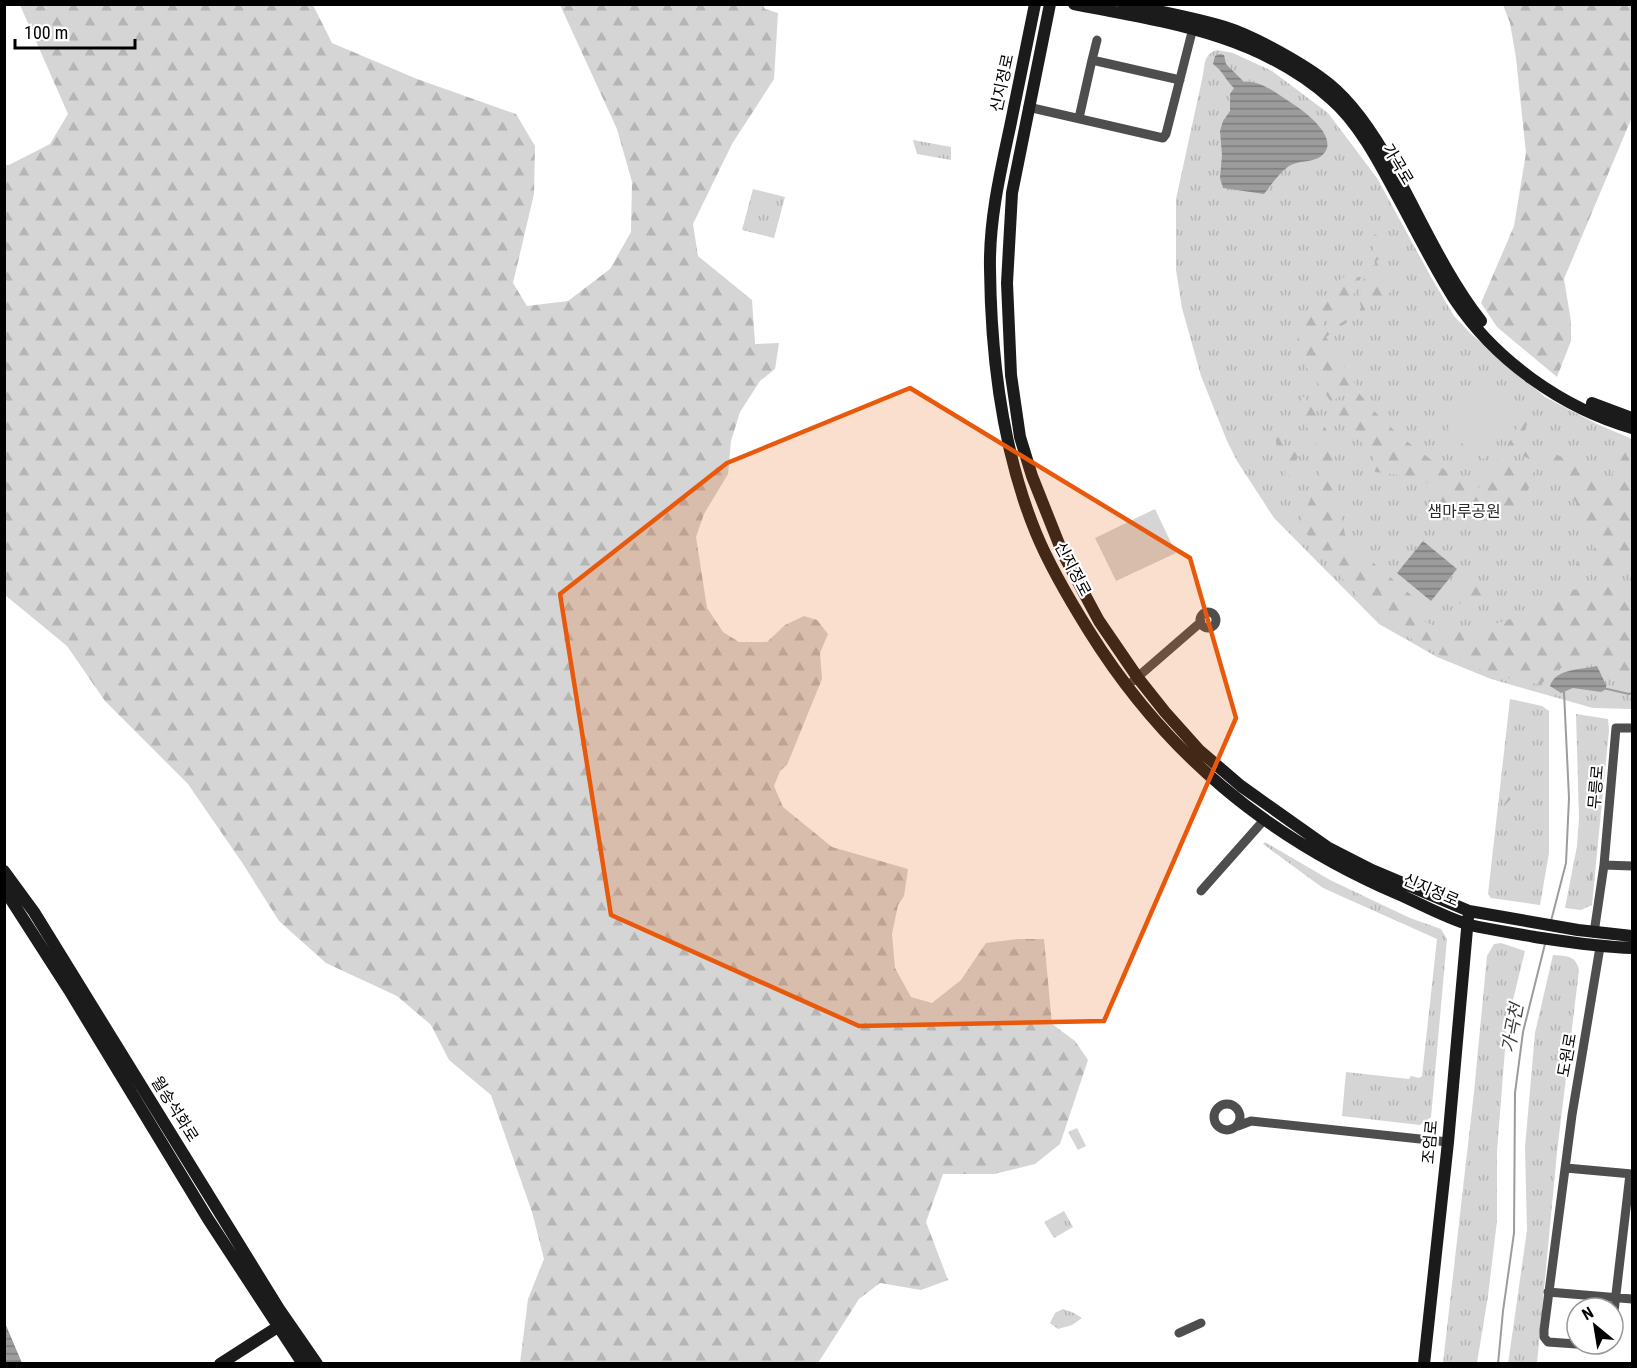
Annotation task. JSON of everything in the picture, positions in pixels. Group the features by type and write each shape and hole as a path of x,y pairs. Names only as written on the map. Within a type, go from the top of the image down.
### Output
{"street":[{"name":"신지정로","path":"1035,4 993,211 990,266 997,378 1012,457 1036,532 1064,591 1125,687 1185,754 1264,820 1318,855 1345,870 1503,931 1594,946 1632,948"},
{"name":"신지정로","path":"1050,4 1012,193 1007,283 1011,375 1020,436 1032,476 1063,554 1095,614 1137,678 1200,750 1241,786 1327,847 1468,918"},
{"name":"가곡로","path":"1074,4 1194,23"},
{"name":"가곡로","path":"1123,4 1194,23 1265,55 1285,65 1332,99 1380,164 1472,322 1511,363 1537,382 1567,400 1632,428"},
{"path":"1028,107 1163,138 1166,134 1194,23"},
{"path":"1079,118 1097,40"},
{"path":"1092,60 1180,80"},
{"name":"가곡로","path":"1445,275 1493,336 1508,353 1527,368 1544,381 1572,395 1632,418"},
{"path":"1125,687 1201,622"},
{"name":"무릉로","path":"1593,933 1604,865 1616,728 1632,728"},
{"path":"1201,891 1273,809"},
{"path":"1604,865 1632,866"},
{"name":"월송석화로","path":"4,871 34,912 283,1323 303,1364"},
{"name":"월송석화로","path":"4,889 69,990 208,1219 283,1323 317,1364"},
{"path":"1468,918 1503,918 1593,933 1632,936"},
{"name":"조엄로","path":"1424,1364 1448,1142 1468,918"},
{"name":"도원로","path":"1565,1343 1548,1342 1544,1337 1544,1330 1594,946"},
{"path":"1251,1121 1234,1105 1225,1104 1217,1109 1214,1117 1216,1125 1222,1130 1231,1130 1251,1121 1448,1142"},
{"path":"1238,1126 1240,1113"},
{"path":"1566,1168 1631,1174 1616,1296"},
{"path":"1548,1292 1593,1296"},
{"path":"220,1364 283,1323"},
{"path":"1179,1333 1201,1323"}],"highlighted area":[{"path":"910,388 1190,558 1236,718 1104,1021 859,1026 611,915 560,594 727,463"}],"green space":[{"path":"762,4 765,9 778,13 774,79 732,144 693,224 698,256 752,300 755,344 779,343 775,369 760,381 740,412 731,441 728,474 704,514 696,537 707,608 723,632 739,642 767,642 785,625 804,616 817,620 828,634 820,653 822,679 787,765 780,771 774,786 783,807 832,847 908,869 904,896 898,905 892,934 895,968 911,997 932,1003 961,980 986,943 1044,939 1052,1024 1075,1041 1088,1060 1060,1144 1035,1164 994,1174 943,1174 926,1222 948,1280 921,1290 880,1283 859,1299 818,1363 520,1363 528,1299 544,1259 532,1212 491,1095 449,1060 431,1025 397,996 326,963 279,921 188,784 105,701 67,646 5,595 5,165 50,144 68,114 20,5 313,5 332,43 417,79 516,114 535,146 534,194 513,283 527,306 568,301 610,269 631,232 632,182 617,129 560,5"},
{"path":"1503,5 1632,5 1632,117 1564,279 1571,321 1571,341 1557,377 1497,327 1481,303 1514,226 1526,153 1516,58 1510,23"},
{"name":"샘마루공원","path":"1217,50 1233,53 1272,71 1328,113 1377,178 1454,316 1470,333 1545,397 1632,439 1632,709 1593,708 1491,679 1437,657 1379,624 1274,518 1237,461 1201,376 1182,308 1176,270 1176,199 1205,63 1207,57"},
{"path":"913,140 951,147 951,160 917,154"},
{"path":"753,189 785,197 774,238 742,230"},
{"path":"1376,234 1387,255 1376,261 1392,291 1326,337 1356,386 1331,402 1298,353 1298,338 1302,329 1328,297 1334,284 1344,277 1361,277 1352,298 1352,307 1346,311 1328,314 1324,322 1323,334 1359,312 1361,307 1359,299 1367,266 1375,265 1373,242 1367,239"},
{"path":"1481,381 1520,409 1484,459 1454,438 1456,435 1447,429"},
{"path":"1537,391 1541,394 1534,403 1522,440 1536,449 1529,459 1507,446"},
{"path":"1359,393 1371,408 1399,434 1476,492 1501,454 1534,470 1527,494 1510,511 1477,522 1446,510 1436,498 1429,484 1416,477 1375,472 1369,450 1344,425 1335,407"},
{"path":"1304,396 1326,429 1334,446 1339,509 1350,555 1363,554 1424,606 1415,617 1432,625 1461,628 1492,625 1535,611 1569,591 1595,585 1632,588 1632,684 1615,682 1608,677 1598,662 1581,659 1550,673 1541,685 1491,674 1440,655 1380,621 1331,566 1299,524 1320,478 1315,443 1297,406"},
{"path":"1279,425 1285,428 1283,444 1285,448 1296,450 1298,456 1291,474 1285,477 1284,462 1276,440"},
{"path":"1631,442 1632,569 1612,567 1573,577 1578,562 1586,558 1595,548 1595,538 1582,527 1576,502 1558,477 1561,467 1548,460 1552,452 1603,480 1608,475 1612,475"},
{"path":"1155,509 1176,553 1116,581 1095,538"},
{"path":"1467,579 1485,594 1470,612 1452,597"},
{"path":"1510,699 1542,706 1549,711 1549,853 1540,905 1491,898 1488,894"},
{"path":"1576,714 1608,719 1609,730 1592,905 1581,910 1565,908 1577,846 1579,818"},
{"path":"1513,779 1511,799 1506,804 1504,795 1506,780"},
{"path":"1598,802 1590,902 1587,904"},
{"path":"1265,842 1330,880 1410,918 1441,929 1447,939 1431,1117 1420,1125 1342,1116 1346,1072 1409,1079 1411,1076 1419,1078 1422,1076 1437,939 1323,888 1263,844"},
{"path":"1501,943 1525,951 1507,1024 1497,1151 1497,1221 1488,1296 1477,1363 1443,1363 1487,956 1494,944"},
{"path":"1553,955 1573,959 1579,970 1557,1152 1537,1363 1508,1364 1527,1230 1525,1147 1535,1033"},
{"path":"1077,1128 1086,1146 1078,1150 1068,1132"},
{"path":"1064,1211 1073,1227 1054,1238 1044,1222"},
{"path":"1063,1309 1082,1318 1072,1325 1058,1329 1050,1323 1055,1313"}],"shaded area":[{"path":"1224,55 1226,64 1244,82 1263,85 1276,92 1314,121 1325,136 1326,150 1320,157 1289,166 1264,194 1223,188 1220,178 1222,155 1220,131 1230,111 1230,94 1234,88 1213,64 1215,56"},
{"path":"1423,541 1457,569 1431,601 1397,573"},
{"path":"1597,666 1606,685 1606,689 1601,692 1573,688 1561,693 1550,686 1553,680 1563,673"},
{"path":"5,1323 22,1363 5,1363"}],"waterway":[{"path":"1603,688 1632,693"},
{"name":"가곡천","path":"1551,921 1566,863 1569,798 1564,692"},
{"name":"가곡천","path":"1498,1364 1514,1233 1515,1093 1523,1032 1545,944"}]}
